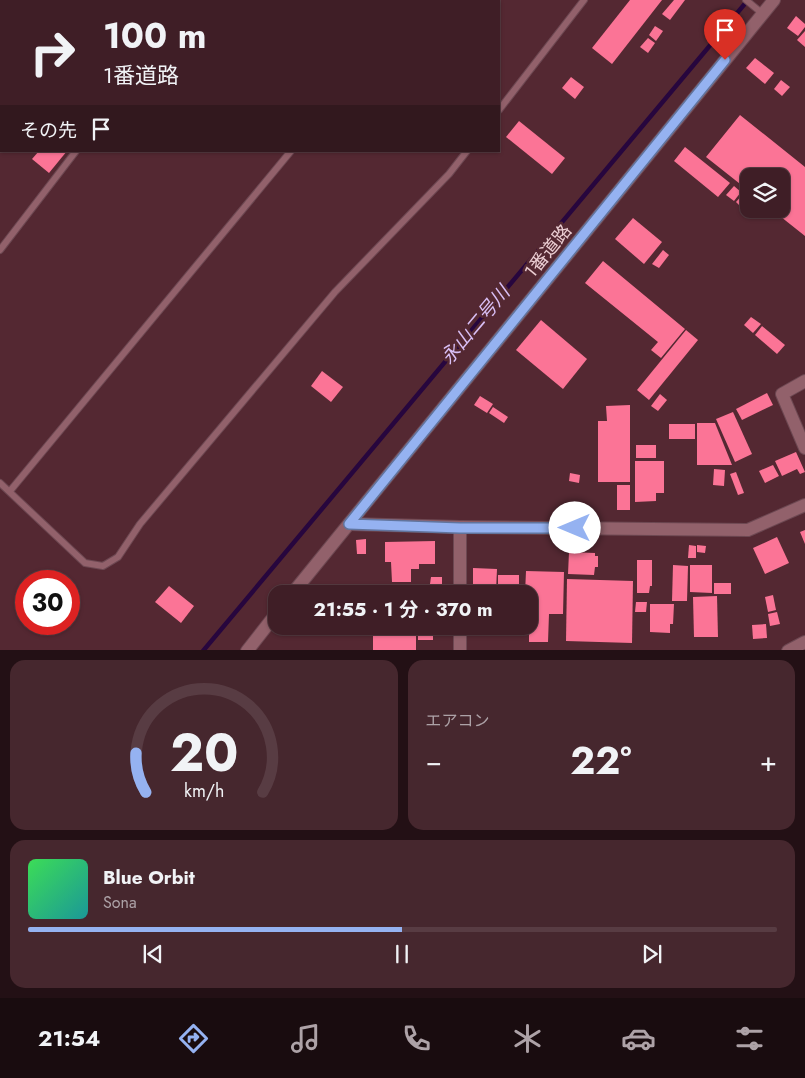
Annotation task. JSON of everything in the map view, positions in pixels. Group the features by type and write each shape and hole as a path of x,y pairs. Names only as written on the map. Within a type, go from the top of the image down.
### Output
{"street":[{"name":"1番道路","path":"299,585 759,11 774,0"},
{"path":"805,381 782,394 805,448"},
{"path":"349,524 460,528 748,530 805,505"},
{"path":"460,528 460,585"},
{"path":"247,650 268,624"},
{"path":"460,635 460,650"},
{"path":"788,650 805,642"}],"lane":[{"path":"500,109 584,0"},
{"path":"746,0 759,11"},
{"path":"0,250 75,152"},
{"path":"10,491 289,152"},
{"path":"0,483 85,563 102,566 118,557 140,524 335,292 449,174 466,152"}],"building":[{"path":"630,0 662,0 612,64 592,48"},
{"path":"674,0 685,0 670,20 662,14"},
{"path":"796,16 805,24 805,27 798,36 787,28"},
{"path":"655,26 663,31 656,41 649,35"},
{"path":"805,31 805,47 797,40"},
{"path":"648,38 655,43 648,53 640,47"},
{"path":"755,58 774,73 765,84 746,68"},
{"path":"571,77 584,87 575,99 562,88"},
{"path":"781,80 790,87 782,96 774,89"},
{"path":"740,115 805,167 805,236 782,218 790,218 790,168 740,168 740,184 706,157"},
{"path":"519,121 565,158 552,174 506,137"},
{"path":"685,147 730,183 718,197 674,161"},
{"path":"38,152 66,152 49,173 32,159"},
{"path":"734,186 740,191 734,201 726,195"},
{"path":"740,197 740,206 736,202"},
{"path":"633,218 662,242 644,264 615,239"},
{"path":"663,250 669,255 659,268 652,264"},
{"path":"603,261 685,329 661,358 651,350 658,342 585,283"},
{"path":"751,317 761,324 753,333 744,325"},
{"path":"541,320 587,359 563,389 516,350"},
{"path":"762,326 785,345 777,354 755,335"},
{"path":"686,330 698,340 649,400 637,390"},
{"path":"322,371 343,387 331,402 311,386"},
{"path":"767,393 773,405 742,420 736,409"},
{"path":"660,394 667,400 658,411 651,406"},
{"path":"480,396 493,404 487,413 474,405"},
{"path":"630,405 630,482 598,482 598,421 607,421 606,406"},
{"path":"493,407 508,417 504,423 489,413"},
{"path":"733,412 752,454 735,462 716,419"},
{"path":"697,423 715,423 732,465 697,465"},
{"path":"669,424 695,424 695,439 669,439"},
{"path":"636,445 656,445 656,458 636,458"},
{"path":"796,452 805,472 800,474 797,469 782,476 775,461"},
{"path":"635,461 664,461 664,493 656,493 656,501 635,502"},
{"path":"773,465 779,476 765,483 759,471"},
{"path":"714,469 725,470 724,486 713,485"},
{"path":"736,472 744,493 738,495 730,474"},
{"path":"570,473 580,475 579,483 569,481"},
{"path":"617,485 630,485 630,510 617,510"},
{"path":"805,530 805,544 800,532"},
{"path":"777,537 789,563 765,574 753,548"},
{"path":"366,539 366,554 357,554 356,540"},
{"path":"435,541 435,564 419,564 419,569 411,569 411,582 392,582 391,562 385,562 385,542"},
{"path":"689,545 696,546 696,558 688,558"},
{"path":"697,545 706,546 705,553 697,552"},
{"path":"569,552 595,553 595,556 598,556 598,567 595,567 594,575 568,574"},
{"path":"637,560 652,560 652,586 650,586 649,593 637,593"},
{"path":"673,565 688,566 687,601 672,601"},
{"path":"690,565 712,565 712,593 690,592"},
{"path":"473,568 497,569 496,585 473,585"},
{"path":"526,571 564,572 563,614 549,614 548,642 529,642 529,635 538,635 538,585 525,585"},
{"path":"498,575 519,575 519,585 498,585"},
{"path":"431,577 442,577 442,584 430,584"},
{"path":"567,579 633,581 632,643 566,641"},
{"path":"714,583 731,583 731,594 714,594"},
{"path":"169,586 194,606 181,623 155,602"},
{"path":"773,595 776,610 768,612 765,597"},
{"path":"717,596 718,637 694,637 693,597"},
{"path":"636,602 647,602 646,612 635,612"},
{"path":"650,604 674,604 673,624 670,624 670,633 650,632"},
{"path":"777,612 780,624 770,626 768,614"},
{"path":"766,624 767,638 753,639 752,625"},
{"path":"373,635 416,635 416,650 373,650"},
{"path":"418,635 433,635 433,640 418,640"}],"waterway":[{"name":"永山二号川","path":"204,650 748,0"}],"route":[{"path":"575,528 460,528 349,524 725,60"}]}
